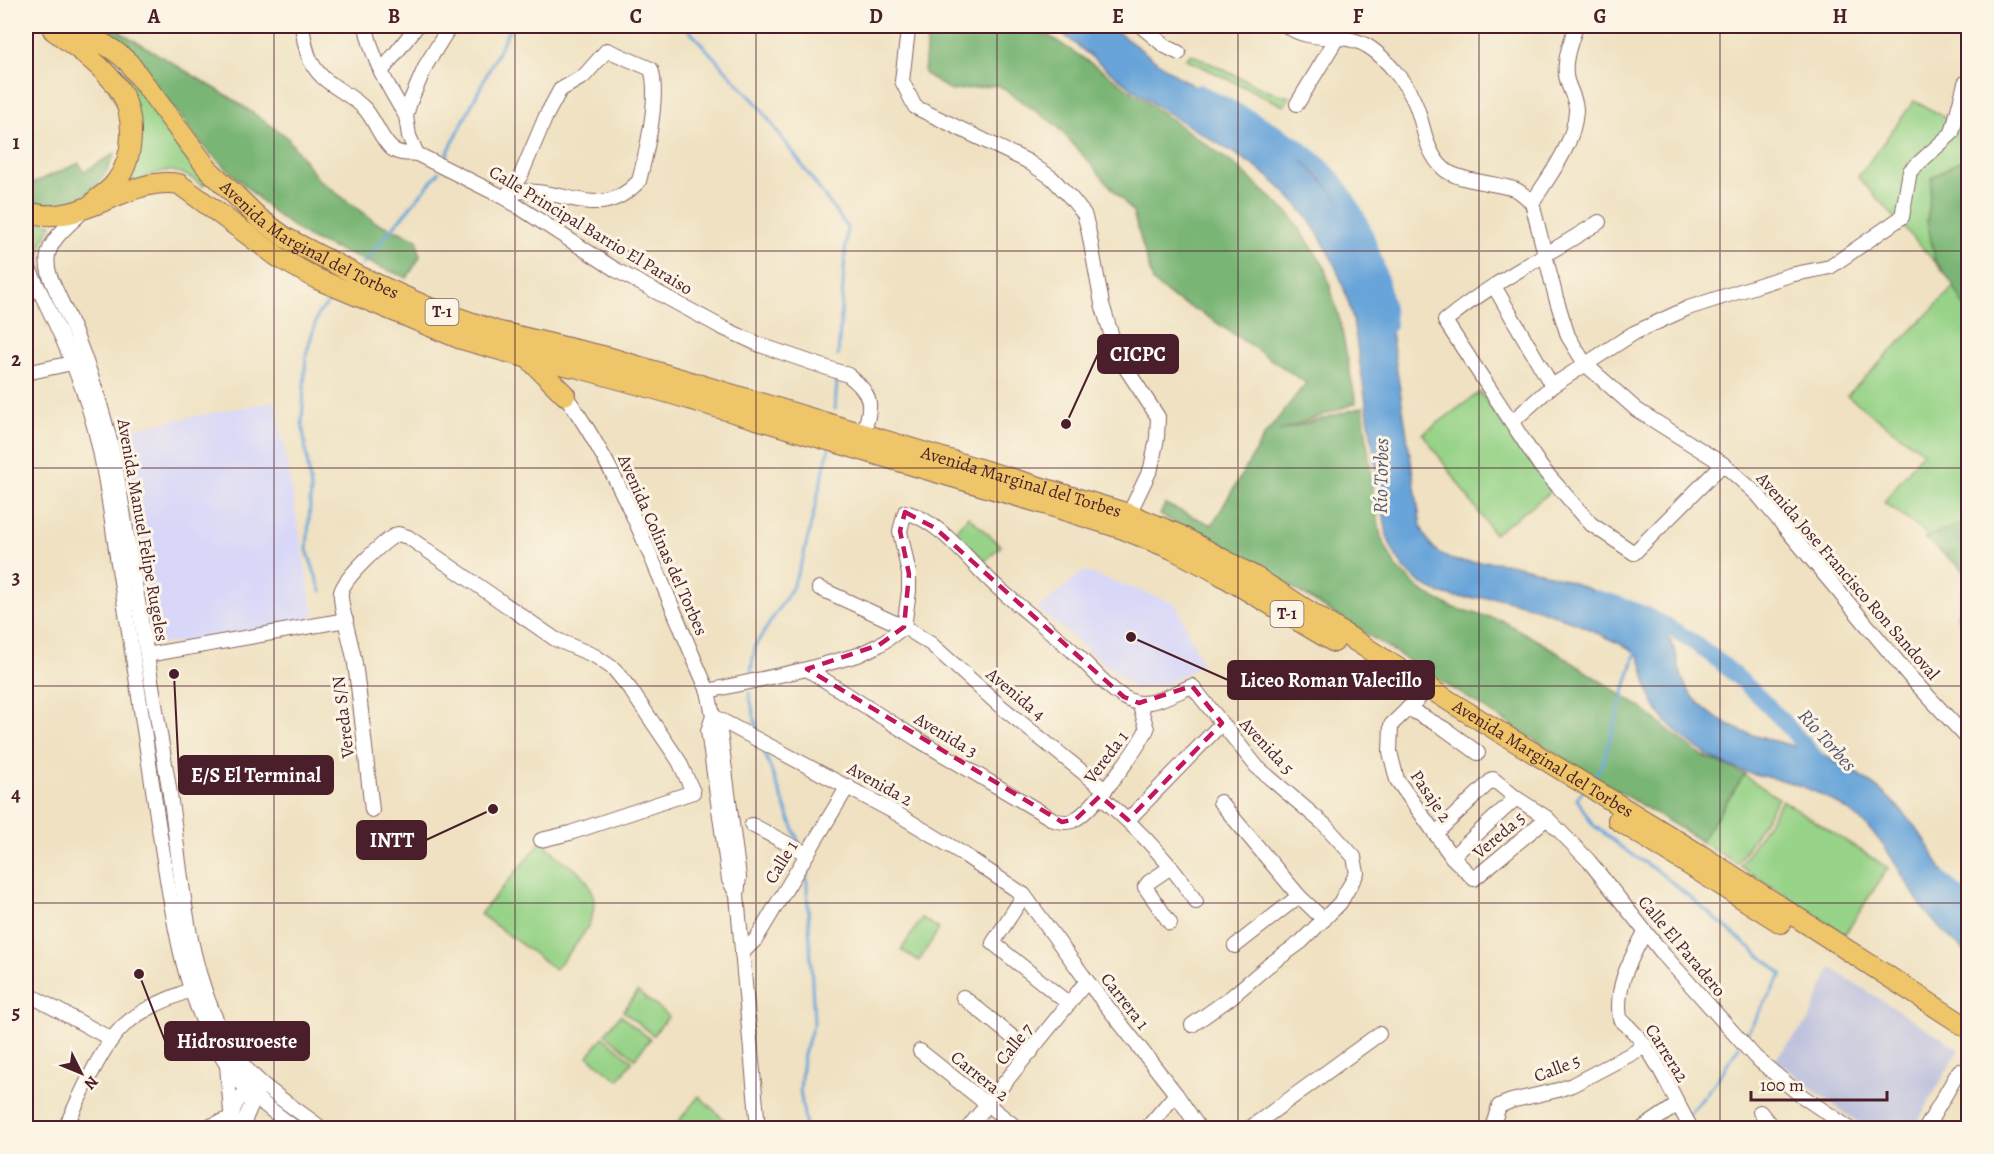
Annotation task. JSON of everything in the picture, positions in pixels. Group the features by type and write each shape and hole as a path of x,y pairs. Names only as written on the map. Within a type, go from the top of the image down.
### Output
{"highway":[{"path":"46,26 95,63 119,89 131,124 130,147 117,182 89,206"},
{"name":"Avenida Marginal del Torbes","path":"54,26 92,38 119,53 129,63 208,169 260,219 320,258 432,309 496,331 612,358 1123,529 1172,549 1252,593 1415,702 1468,728 1968,1041"},
{"name":"Avenida Marginal del Torbes","path":"89,206 150,184 164,181 179,184 278,257 317,279 461,339 528,358 579,368 861,441 1130,514 1179,535 1257,578 1454,704 1702,856 1968,1028"},
{"name":"T-1","path":"26,211 48,216 89,206"},
{"path":"528,358 565,395"},
{"path":"565,395 565,387 570,374 579,368"}],"street":[{"path":"302,26 312,64 325,81 348,95 366,110 390,147 400,153 417,154 406,116 381,72 369,42 366,26"},
{"path":"381,72 417,26"},
{"path":"406,116 426,65 450,26"},
{"path":"907,26 902,81 915,107 1027,161 1052,178 1084,214 1102,304 1113,340 1125,367 1158,417 1157,438 1151,468 1130,514"},
{"path":"1141,26 1166,46 1179,53"},
{"path":"1287,26 1304,35 1358,40 1372,49 1404,83 1416,104 1431,154 1445,171 1516,190 1532,203 1571,136 1576,109 1566,76 1567,52 1576,26"},
{"path":"1297,104 1337,38"},
{"path":"607,50 651,69 653,77 652,112 639,181 634,186 614,200 603,202 589,203 520,191 505,198 521,175 546,116 560,90 584,76 607,50"},
{"path":"1512,422 1552,386 1634,333 1688,308 1790,276 1830,267 1902,217 1910,171 1952,133 1965,83"},
{"name":"Calle Principal Barrio El Paraiso","path":"417,154 505,198 616,270 723,328 760,345 848,375 868,394 870,412 861,441"},
{"name":"Avenida Jose Francisco Ron Sandoval","path":"1532,203 1568,336 1585,364 1637,410 1724,464 1756,494 1912,679 1968,739"},
{"name":"Avenida Manuel Felipe Rugeles","path":"89,206 56,237 50,248 47,264 82,350 114,456 199,976 222,1033 240,1062 260,1081 321,1128"},
{"path":"1599,222 1545,253 1465,305 1445,321 1541,467 1591,524 1634,554 1724,464"},
{"name":"Avenida Manuel Felipe Rugeles","path":"26,263 72,363 94,424 106,479 150,777 177,937 190,990 201,1017 227,1066 252,1094 295,1128"},
{"path":"1494,286 1552,386"},
{"path":"26,373 72,363"},
{"name":"Avenida Colinas del Torbes","path":"565,395 587,426 635,520 708,691 713,716 720,732 739,877 737,895 758,1128"},
{"path":"708,691 807,669 858,654 879,645 904,627 909,574 900,531 905,512 921,516 996,587 1078,656 1108,686 1124,697 1139,703"},
{"name":"Vereda S/N","path":"372,810 355,662 341,592 347,581 379,545 398,534 408,537 555,639 595,656 614,669 679,761 693,792"},
{"name":"Avenida 4","path":"819,588 904,627 931,644 1102,793 1171,867 1196,902"},
{"path":"147,655 346,620"},
{"name":"Avenida 3","path":"807,669 927,745 1054,820 1070,822"},
{"name":"Avenida 5","path":"1139,703 1164,697 1192,686 1257,767 1325,825 1354,857 1357,873 1340,903 1301,942 1192,1025"},
{"path":"1415,702 1445,729 1478,753"},
{"name":"Pasaje 2","path":"1415,702 1391,725 1390,752 1396,780 1452,857 1474,879"},
{"name":"Vereda 1","path":"1070,822 1102,793 1141,742 1147,729 1139,703"},
{"name":"Avenida Colinas del Torbes","path":"713,716 708,731 729,880 737,895"},
{"name":"Avenida 2","path":"713,716 848,786 960,852 1024,895"},
{"path":"1128,820 1222,723"},
{"name":"Calle El Paradero","path":"1435,834 1493,779 1546,818 1589,861 1645,932 1755,1057 1798,1094 1849,1128"},
{"name":"Calle 1","path":"742,953 756,939 848,786"},
{"path":"541,840 570,833 693,792 719,806"},
{"path":"1452,857 1516,798"},
{"path":"1221,802 1299,896 1324,920"},
{"name":"Vereda 5","path":"1474,879 1546,818"},
{"path":"752,825 807,854"},
{"path":"1170,923 1145,888 1149,882 1171,867"},
{"path":"1024,895 993,943 1070,1004"},
{"name":"Carrera 1","path":"1024,895 1087,981 1176,1094 1199,1128"},
{"path":"1235,946 1299,896"},
{"name":"Carrera2","path":"1645,932 1627,965 1620,986 1617,1003 1620,1019 1646,1046 1691,1128"},
{"name":"Calle 7","path":"968,1128 1087,981"},
{"path":"64,1128 111,1039 128,1021 190,990"},
{"path":"26,993 111,1039"},
{"path":"963,996 1031,1052"},
{"path":"1250,1128 1379,1034"},
{"name":"Calle 5","path":"1492,1128 1499,1106 1572,1085 1646,1046"},
{"name":"Carrera 2","path":"920,1051 1017,1128"},
{"path":"227,1066 231,1119"},
{"path":"1926,1128 1959,1071"},
{"path":"205,1128 231,1119 260,1081"},
{"path":"243,1128 252,1094"},
{"path":"1147,1128 1176,1094"},
{"path":"1643,1128 1677,1105"},
{"path":"1760,1112 1773,1128"}],"highlighted area":[{"path":"905,512 935,528 1124,697 1139,703 1192,686 1222,723 1128,820 1100,796 1076,819 1062,822 807,669 879,645 904,627 909,574 900,531"}],"shaded area":[{"path":"276,401 314,616 286,629 150,645 122,460 113,432"},
{"path":"1084,571 1176,604 1202,664 1167,684 1135,689 1038,609"},
{"path":"1831,968 1959,1049 1914,1128 1866,1128 1775,1059 1809,1020"}],"green space":[{"path":"928,26 1034,26 1109,75 1235,165 1290,215 1324,266 1340,321 1356,403 1279,431 1363,407 1381,537 1396,567 1424,593 1454,608 1501,620 1547,646 1640,707 1699,754 1745,774 1701,841 1554,752 1263,569 1160,515 1165,504 1212,525 1265,435 1306,383 1202,313 1175,299 1153,282 1133,212 1057,126 998,85 951,91 924,73"},
{"path":"117,30 231,98 286,136 318,179 375,222 417,239 420,257 407,278 309,238 274,213 205,148 178,114 108,37 111,31"},
{"path":"84,40 119,65 148,102 181,152 206,182 203,186 181,173 163,171 123,188 139,147"},
{"path":"1191,54 1267,91 1290,97 1284,106 1186,59"},
{"path":"1914,101 1968,129 1968,565 1884,502 1923,452 1847,396 1956,285 1858,177"},
{"path":"115,153 101,181 81,198 57,204 26,200 26,175 31,184 79,163 84,172"},
{"path":"1963,159 1968,159 1968,305 1965,307 1952,283 1935,260 1927,221 1932,178"},
{"path":"26,218 52,224 41,248 40,274 26,244"},
{"path":"1480,392 1552,491 1494,534 1423,434"},
{"path":"968,516 1001,546 985,561 954,533"},
{"path":"1968,521 1968,630 1962,626 1967,573 1924,538"},
{"path":"1968,565 1968,627 1957,616"},
{"path":"1739,772 1778,798 1737,864 1698,840"},
{"path":"1782,800 1888,868 1845,934 1740,866"},
{"path":"542,841 582,875 591,890 594,902 588,926 555,969 480,914"},
{"path":"922,918 939,929 919,961 901,950"},
{"path":"638,992 669,1016 653,1035 623,1011"},
{"path":"620,1015 650,1039 635,1058 605,1034"},
{"path":"603,1037 633,1061 618,1080 588,1056"},
{"path":"699,1096 733,1128 673,1128"}],"water":[{"path":"1053,26 1109,26 1174,74 1290,148 1330,188 1346,210 1372,260 1388,313 1421,526 1436,550 1456,561 1495,562 1535,570 1578,585 1631,608 1664,632 1674,648 1685,686 1696,701 1710,713 1739,730 1826,757 1867,780 1898,807 1915,828 1952,886 1968,906 1968,954 1931,919 1882,843 1850,812 1802,786 1729,766 1701,750 1675,730 1661,715 1654,703 1641,661 1634,651 1580,625 1529,606 1498,598 1453,596 1440,593 1416,580 1399,560 1387,535 1353,320 1338,273 1316,230 1286,192 1267,176 1247,161 1154,104"}],"waterway":[{"path":"445,158 511,26"},
{"path":"685,26 758,105 847,227 838,356"},
{"name":"Río Torbes","path":"1199,92 1294,144 1335,181 1358,219 1367,240 1381,283 1388,325"},
{"path":"362,265 439,172"},
{"path":"321,591 307,550 311,489 302,421 306,355 318,314 334,297"},
{"path":"835,409 837,381"},
{"path":"751,671 755,646 792,588 803,558 829,448"},
{"name":"Río Torbes","path":"1596,598 1630,609 1663,624 1693,642 1749,688 1824,767"},
{"path":"1591,780 1603,763 1636,651"},
{"path":"749,693 757,729"},
{"path":"765,754 799,843"},
{"path":"1583,790 1577,799 1592,824 1628,852 1662,874 1782,974 1744,1038"},
{"path":"806,866 814,1022 803,1058 800,1090 806,1128"},
{"name":"Río Torbes","path":"1941,881 1968,903"},
{"path":"1688,1115 1715,1082 1739,1046"},
{"path":"1673,1128 1683,1119"}],"place":[{"name":"CICPC","path":"1066,424"},
{"name":"Liceo Roman Valecillo","path":"1131,637"},
{"name":"E/S El Terminal","path":"174,674"},
{"name":"INTT","path":"493,809"},
{"name":"Hidrosuroeste","path":"139,974"}]}
